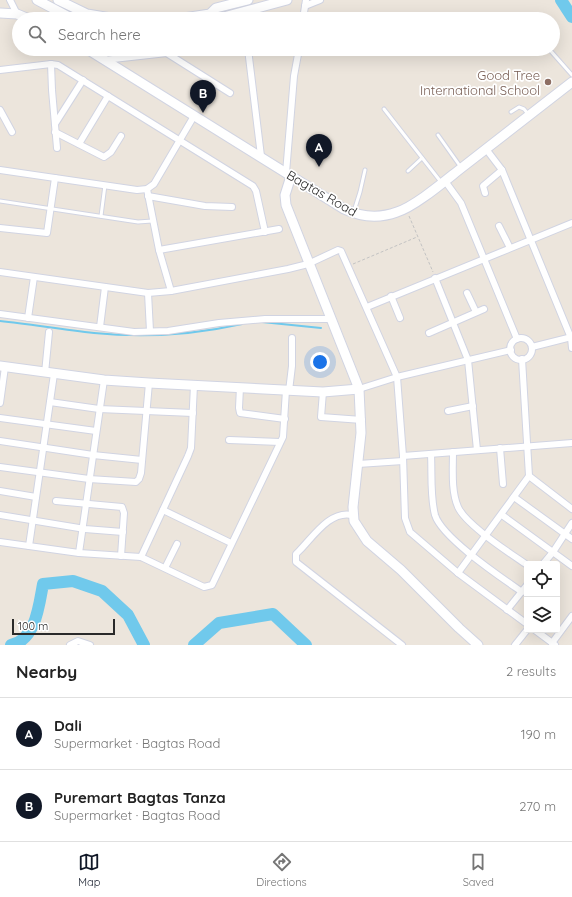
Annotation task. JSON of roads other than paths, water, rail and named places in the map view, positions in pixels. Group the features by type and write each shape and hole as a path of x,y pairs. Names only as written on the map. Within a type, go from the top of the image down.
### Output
{"street":[{"path":"10,0 16,12"},
{"path":"37,0 60,12"},
{"path":"58,0 83,12"},
{"path":"215,12 216,8 248,0"},
{"path":"235,12 287,0"},
{"path":"306,3 320,0"},
{"path":"0,13 12,14"},
{"name":"Bagtas Road","path":"98,56 261,156 289,175 353,213 369,217 395,213 406,208 444,182 572,82"},
{"path":"104,60 134,56"},
{"path":"171,56 230,93"},
{"path":"249,56 261,156"},
{"path":"298,56 294,76 289,175 284,200 308,264 359,389 362,420 352,515 356,525 367,541 401,570 478,645"},
{"path":"0,70 51,64 83,80 253,186 256,191 265,232"},
{"path":"51,64 57,148"},
{"path":"55,124 83,80"},
{"path":"79,144 108,96"},
{"path":"0,110 12,132"},
{"path":"171,291 159,250 148,192 194,116"},
{"path":"55,132 104,158 107,157 121,136"},
{"path":"486,149 502,170 571,338 572,348"},
{"path":"0,170 148,192 205,206 232,207"},
{"path":"485,192 483,186 502,170"},
{"path":"0,228 47,233 55,178"},
{"path":"444,182 461,203 517,339"},
{"path":"367,307 572,223"},
{"path":"499,226 510,248"},
{"path":"159,250 279,229"},
{"path":"0,272 148,293 171,291 288,269 308,264 338,250 344,253 397,377 403,458 405,518 407,526 410,532 458,573 524,622"},
{"path":"28,318 34,277"},
{"path":"435,278 468,360 477,450"},
{"path":"100,327 105,287"},
{"path":"148,293 150,331"},
{"path":"467,293 476,312"},
{"path":"391,296 400,318"},
{"path":"429,333 484,309"},
{"path":"0,314 134,332 265,319 331,319"},
{"path":"29,546 50,402 49,332"},
{"path":"0,542 78,553 141,557 204,587 208,587 212,584 280,442 284,428 287,391 292,366 292,338"},
{"path":"532,347 571,338"},
{"path":"517,339 526,339 532,347 531,354 522,359 516,358 511,350 512,344 517,339"},
{"path":"0,399 3,367 104,380 322,392 359,389 397,377 511,350"},
{"path":"458,573 502,515 529,476 522,359"},
{"path":"78,553 104,380"},
{"path":"0,467 89,479 136,482 141,474 149,383"},
{"path":"141,557 191,448 194,385"},
{"path":"240,387 240,413 285,419"},
{"path":"322,392 321,417 362,420"},
{"path":"50,402 100,409 147,412 193,412"},
{"path":"448,411 473,406"},
{"path":"0,418 96,431"},
{"path":"229,440 280,442"},
{"path":"0,441 93,455 142,460"},
{"path":"358,464 431,454 572,443"},
{"path":"500,448 504,484"},
{"path":"453,452 455,494 461,512 487,535 524,563"},
{"path":"431,454 435,516 443,529 472,555 522,592"},
{"path":"529,476 571,507"},
{"path":"0,491 36,497"},
{"path":"514,498 572,539"},
{"path":"56,501 122,507 124,510 121,556"},
{"path":"163,510 231,543"},
{"path":"352,515 345,513 327,522 296,554 296,562 402,645"},
{"path":"0,515 82,529 123,532"},
{"path":"502,515 572,566"},
{"path":"546,561 572,523"},
{"path":"165,568 176,544"},
{"path":"507,610 524,589"},
{"path":"539,633 554,644 572,616"},
{"path":"514,645 524,633"},
{"path":"70,645 78,641 90,645"}],"lane":[{"path":"555,56 572,75"},
{"path":"511,112 521,107 529,116"},
{"path":"384,109 422,158 444,182"},
{"path":"438,135 462,168"},
{"path":"408,171 422,158"},
{"path":"353,213 360,192 364,170"},
{"path":"102,216 105,185"},
{"path":"0,201 141,222 153,220"}],"waterway":[{"path":"561,0 572,17"},
{"path":"0,321 82,332 131,335 187,333 242,324"},
{"path":"262,322 321,328"},
{"path":"11,645 19,642 31,629 38,611 43,584 73,581 102,591 128,615 144,645"},
{"path":"194,645 219,623 273,614 306,645"}],"place":[{"name":"Good Tree International School","path":"548,82"},
{"name":"Puremart Bagtas Tanza","path":"203,113"},
{"name":"Dali","path":"319,167"}]}
